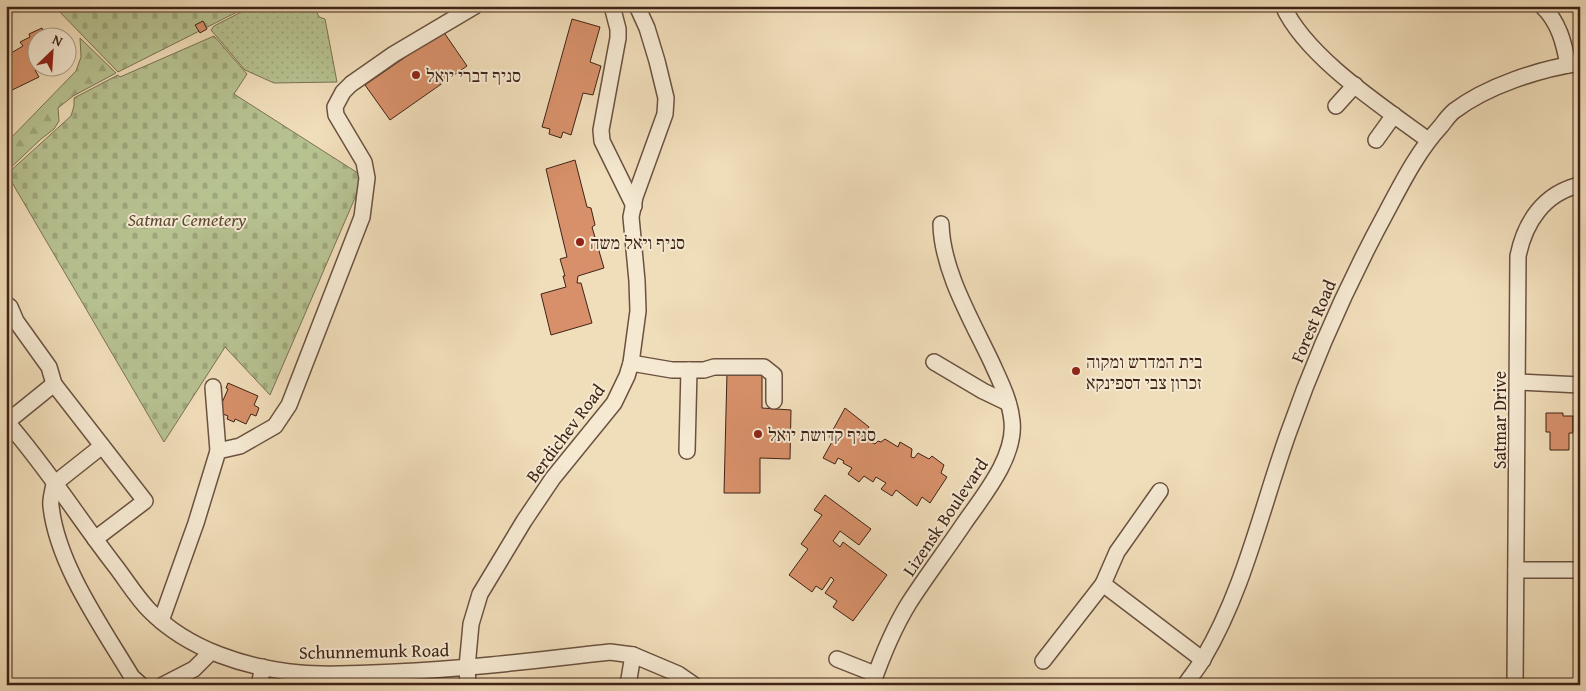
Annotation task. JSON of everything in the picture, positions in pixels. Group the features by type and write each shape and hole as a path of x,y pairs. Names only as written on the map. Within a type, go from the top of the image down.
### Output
{"street":[{"path":"218,451 240,446 275,426 289,405 362,217 367,178 364,162 336,115 335,107 342,92 350,84 394,54 475,6"},
{"path":"612,6 618,29 618,38 601,130 602,141 634,206"},
{"name":"Berdichev Road","path":"468,685 467,668 471,624 480,594 524,521 553,478 614,403 631,363 638,311 631,217 665,114 666,98 647,28 637,6"},
{"path":"1283,6 1290,22 1326,61 1428,140"},
{"path":"1542,6 1556,22 1574,64"},
{"name":"Forest Road","path":"1185,685 1203,660 1234,595 1288,434 1329,327 1382,218 1409,169 1428,140 1452,112 1481,94 1512,81 1574,64"},
{"path":"1336,106 1355,85"},
{"path":"1376,140 1394,114"},
{"name":"Satmar Drive","path":"1515,685 1518,256 1526,227 1536,212 1547,201 1568,187 1580,184"},
{"name":"Lizensk Boulevard","path":"874,679 888,641 909,603 996,478 1008,452 1012,423 1006,394 960,294 944,251 941,239 941,224"},
{"path":"6,304 10,307 11,324 49,367 54,384 144,501 95,539"},
{"path":"934,362 983,391 1008,403"},
{"path":"631,363 672,370 704,370 714,367 764,367 774,375 774,401"},
{"path":"687,451 689,370"},
{"path":"1518,382 1580,385"},
{"path":"7,421 54,384"},
{"path":"161,621 196,523 218,451 213,387"},
{"name":"Schunnemunk Road","path":"7,421 148,610 183,636 211,652 238,662 262,667 300,673 334,674 467,668 610,652 633,655 678,674 694,685"},
{"path":"102,446 54,484 50,504 56,537 82,595 132,677 141,685"},
{"path":"1043,661 1103,584 1118,552 1160,491"},
{"path":"1516,570 1580,570"},
{"path":"1103,584 1203,660"},
{"path":"162,685 194,669 211,652"},
{"path":"628,685 633,655"},
{"path":"837,659 874,679"},
{"path":"259,685 262,667"}],"green space":[{"path":"54,6 249,6 118,72 78,31 78,28 75,28"},
{"path":"253,6 314,6 319,17 325,19 337,82 274,83 245,70 211,30 214,26"},
{"name":"Satmar Cemetery","path":"214,36 247,74 234,94 364,177 270,395 225,347 164,442 7,174 71,116 74,98 118,75 120,77"},
{"path":"80,38 116,73 73,96 58,108 59,121 54,129 6,172 6,143 69,78 78,78 78,65 81,57"}],"building":[{"path":"572,19 600,27 590,62 601,66 593,95 583,93 571,135 563,132 561,138 549,134 550,129 542,127"},
{"path":"203,21 207,29 200,33 195,25"},
{"name":"סניף דברי יואל","path":"443,31 467,66 390,120 365,85"},
{"path":"28,38 28,78 37,78 6,93 6,56 23,46 20,42"},
{"name":"סניף ויאל משה","path":"575,160 587,207 591,208 595,225 592,227 604,268 578,276 577,283 581,283 592,323 551,335 541,294 566,287 560,259 567,257 546,169"},
{"name":"סניף קדושת יואל","path":"727,372 762,374 762,408 791,410 790,459 760,458 760,493 724,493"},
{"path":"228,383 258,396 254,405 259,408 256,416 251,414 246,424 235,419 234,422 227,419 228,416 218,412 228,389 226,388"},
{"path":"845,408 869,427 862,437 875,444 885,439 898,447 900,442 912,449 911,457 914,458 918,453 929,459 932,456 944,465 941,473 947,477 930,503 922,497 917,506 896,490 892,496 881,489 886,483 876,477 873,482 864,476 859,482 848,474 852,468 843,463 844,461 838,458 835,464 823,458 833,440 829,437"},
{"path":"1546,413 1563,413 1563,416 1573,416 1573,433 1569,433 1569,450 1550,450 1550,432 1546,432"},
{"path":"1573,416 1580,416 1580,450 1576,450 1579,431 1573,431"},
{"path":"825,495 871,529 859,545 840,531 833,541 840,547 843,542 887,575 853,621 833,607 837,601 825,593 834,580 831,577 822,590 816,586 812,592 789,575 808,549 801,544 822,515 814,510"}],"place":[{"name":"סניף דברי יואל","path":"416,75"},
{"name":"סניף ויאל משה","path":"580,242"},
{"name":"בית המדרש ומקוה זכרון צבי דספינקא","path":"1076,371"},
{"name":"סניף קדושת יואל","path":"758,434"}]}
